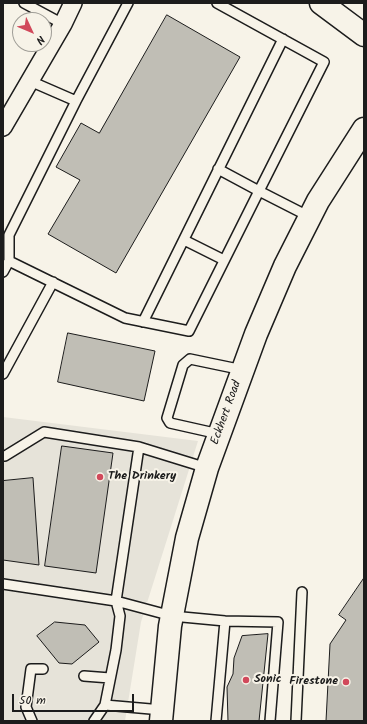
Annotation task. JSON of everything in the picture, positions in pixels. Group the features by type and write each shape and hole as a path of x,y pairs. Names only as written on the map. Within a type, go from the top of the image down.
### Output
{"main road":[{"path":"321,3 364,35"},
{"name":"Eckhert Road","path":"162,715 170,626 187,538 207,468 256,334 282,272 318,201 364,129"}],"street":[{"path":"3,128 63,24 73,3"}],"lane":[{"path":"24,3 63,24"},
{"path":"3,272 9,260 9,235 76,101 128,3"},
{"path":"9,260 125,318 189,331 324,62 217,3"},
{"path":"143,322 282,39"},
{"path":"30,81 76,101"},
{"path":"218,170 310,217"},
{"path":"184,240 224,260"},
{"path":"3,374 53,282"},
{"path":"219,434 170,423 167,418 183,365 190,359 243,370"},
{"path":"3,456 44,432 139,447 207,468"},
{"path":"94,721 105,704 116,650 120,616 116,601 139,447"},
{"path":"3,584 116,601 172,616 225,621 278,622 270,721"},
{"path":"296,721 302,592"},
{"path":"216,721 225,621"},
{"path":"32,721 26,707 31,669 43,670"},
{"path":"84,676 110,678"},
{"path":"105,704 162,715"}],"shaded area":[{"path":"3,417 198,441 141,622 125,721 3,721"}],"building":[{"path":"167,15 240,57 116,273 48,234 80,180 56,167 81,123 99,133"},
{"path":"68,333 155,351 144,401 58,382"},
{"path":"62,446 113,453 96,573 45,566"},
{"path":"33,478 39,565 3,560 3,481"},
{"name":"Firestone","path":"364,578 364,721 326,721 330,644 346,620 339,615"},
{"path":"55,622 85,625 99,642 72,664 59,663 37,636"},
{"name":"Sonic","path":"268,634 259,721 228,721 227,687 233,674 234,658 242,636"}],"place":[{"name":"The Drinkery","path":"100,477"},
{"name":"Sonic","path":"246,680"},
{"name":"Firestone","path":"346,682"}]}
